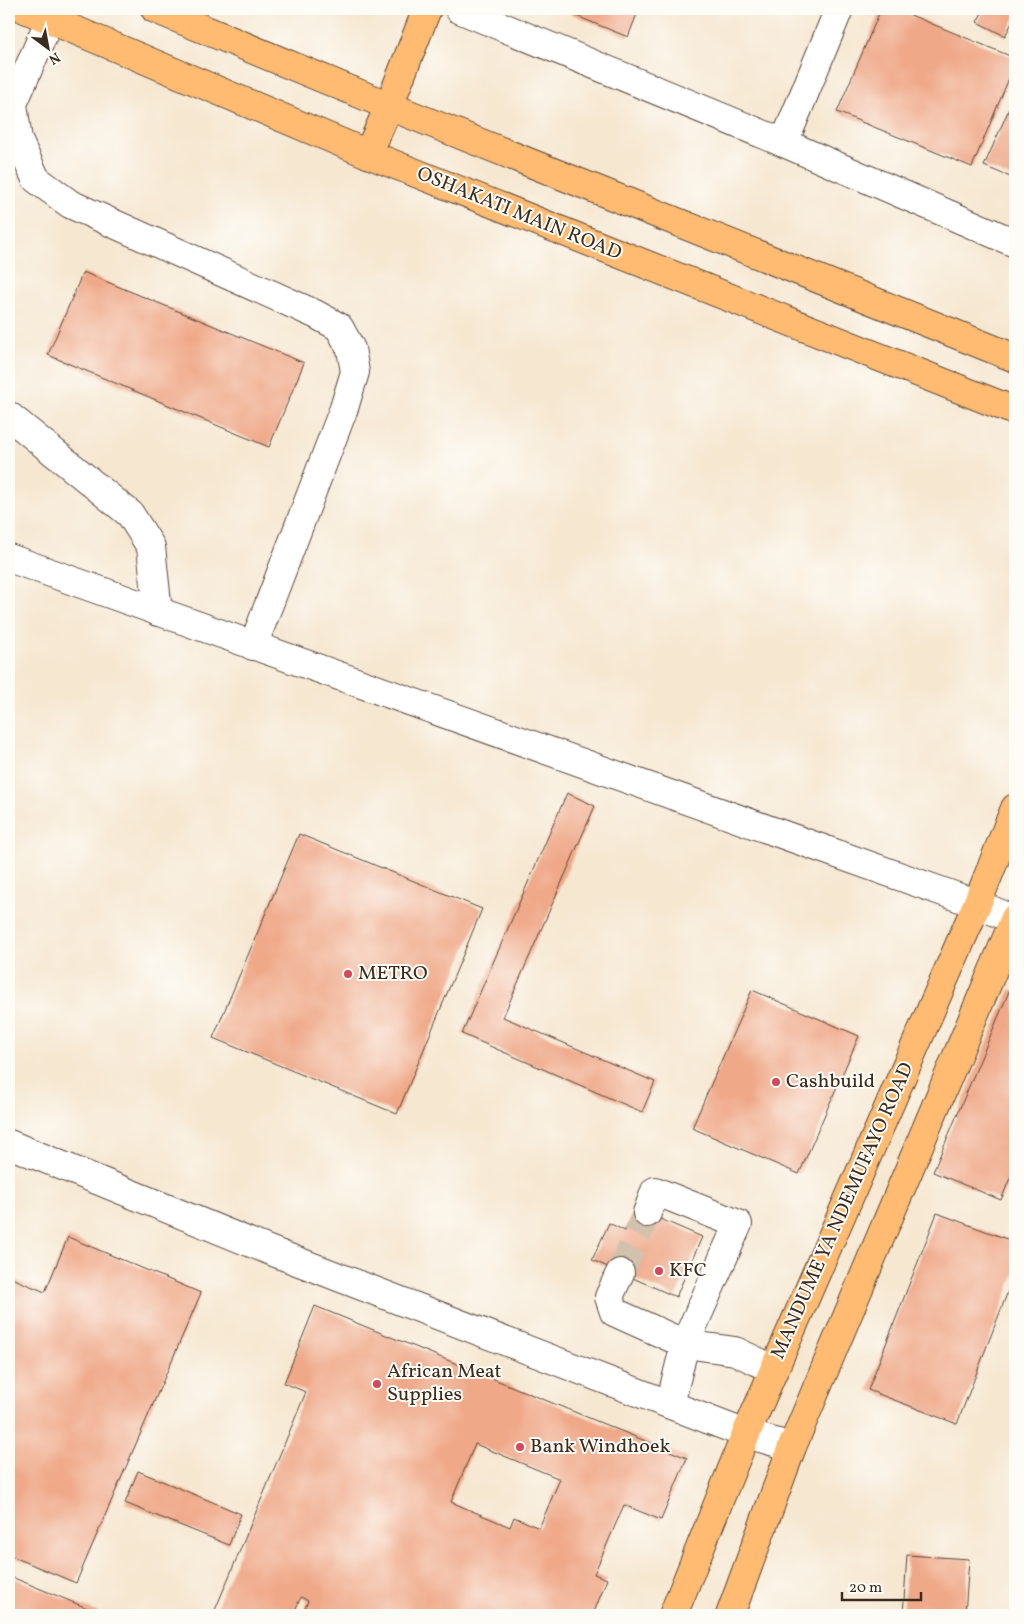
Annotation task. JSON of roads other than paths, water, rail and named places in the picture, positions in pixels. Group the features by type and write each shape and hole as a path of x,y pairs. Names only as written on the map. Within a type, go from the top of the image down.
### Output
{"main road":[{"path":"155,9 389,106 1015,358"},
{"path":"368,154 427,9"},
{"name":"OSHAKATI MAIN ROAD","path":"37,14 368,154 1015,411"},
{"name":"MANDUME YA NDEMUFAYO ROAD","path":"674,1615 773,1369 977,904 1015,808"},
{"name":"MANDUME YA NDEMUFAYO ROAD","path":"730,1615 792,1447 1015,919"}],"street":[{"path":"459,9 784,143 1015,243"},
{"path":"784,143 840,9"},
{"path":"37,14 11,103 13,150 36,179 70,204 315,314 339,327 351,348 355,372 344,408 253,646"},
{"path":"9,416 130,514 151,547 158,612"},
{"path":"9,558 1015,919"},
{"path":"9,1144 271,1251 746,1434 792,1447"},
{"path":"647,1213 655,1191 738,1224 685,1344 670,1404"},
{"path":"620,1273 609,1297 614,1312 685,1344 735,1351 773,1369"}],"tunnel":[{"path":"620,1273 647,1213"}],"place":[{"name":"METRO","path":"348,974"},
{"name":"Cashbuild","path":"776,1082"},
{"name":"KFC","path":"659,1271"},
{"name":"African Meat Supplies","path":"377,1384"},
{"name":"Bank Windhoek","path":"520,1447"}]}
